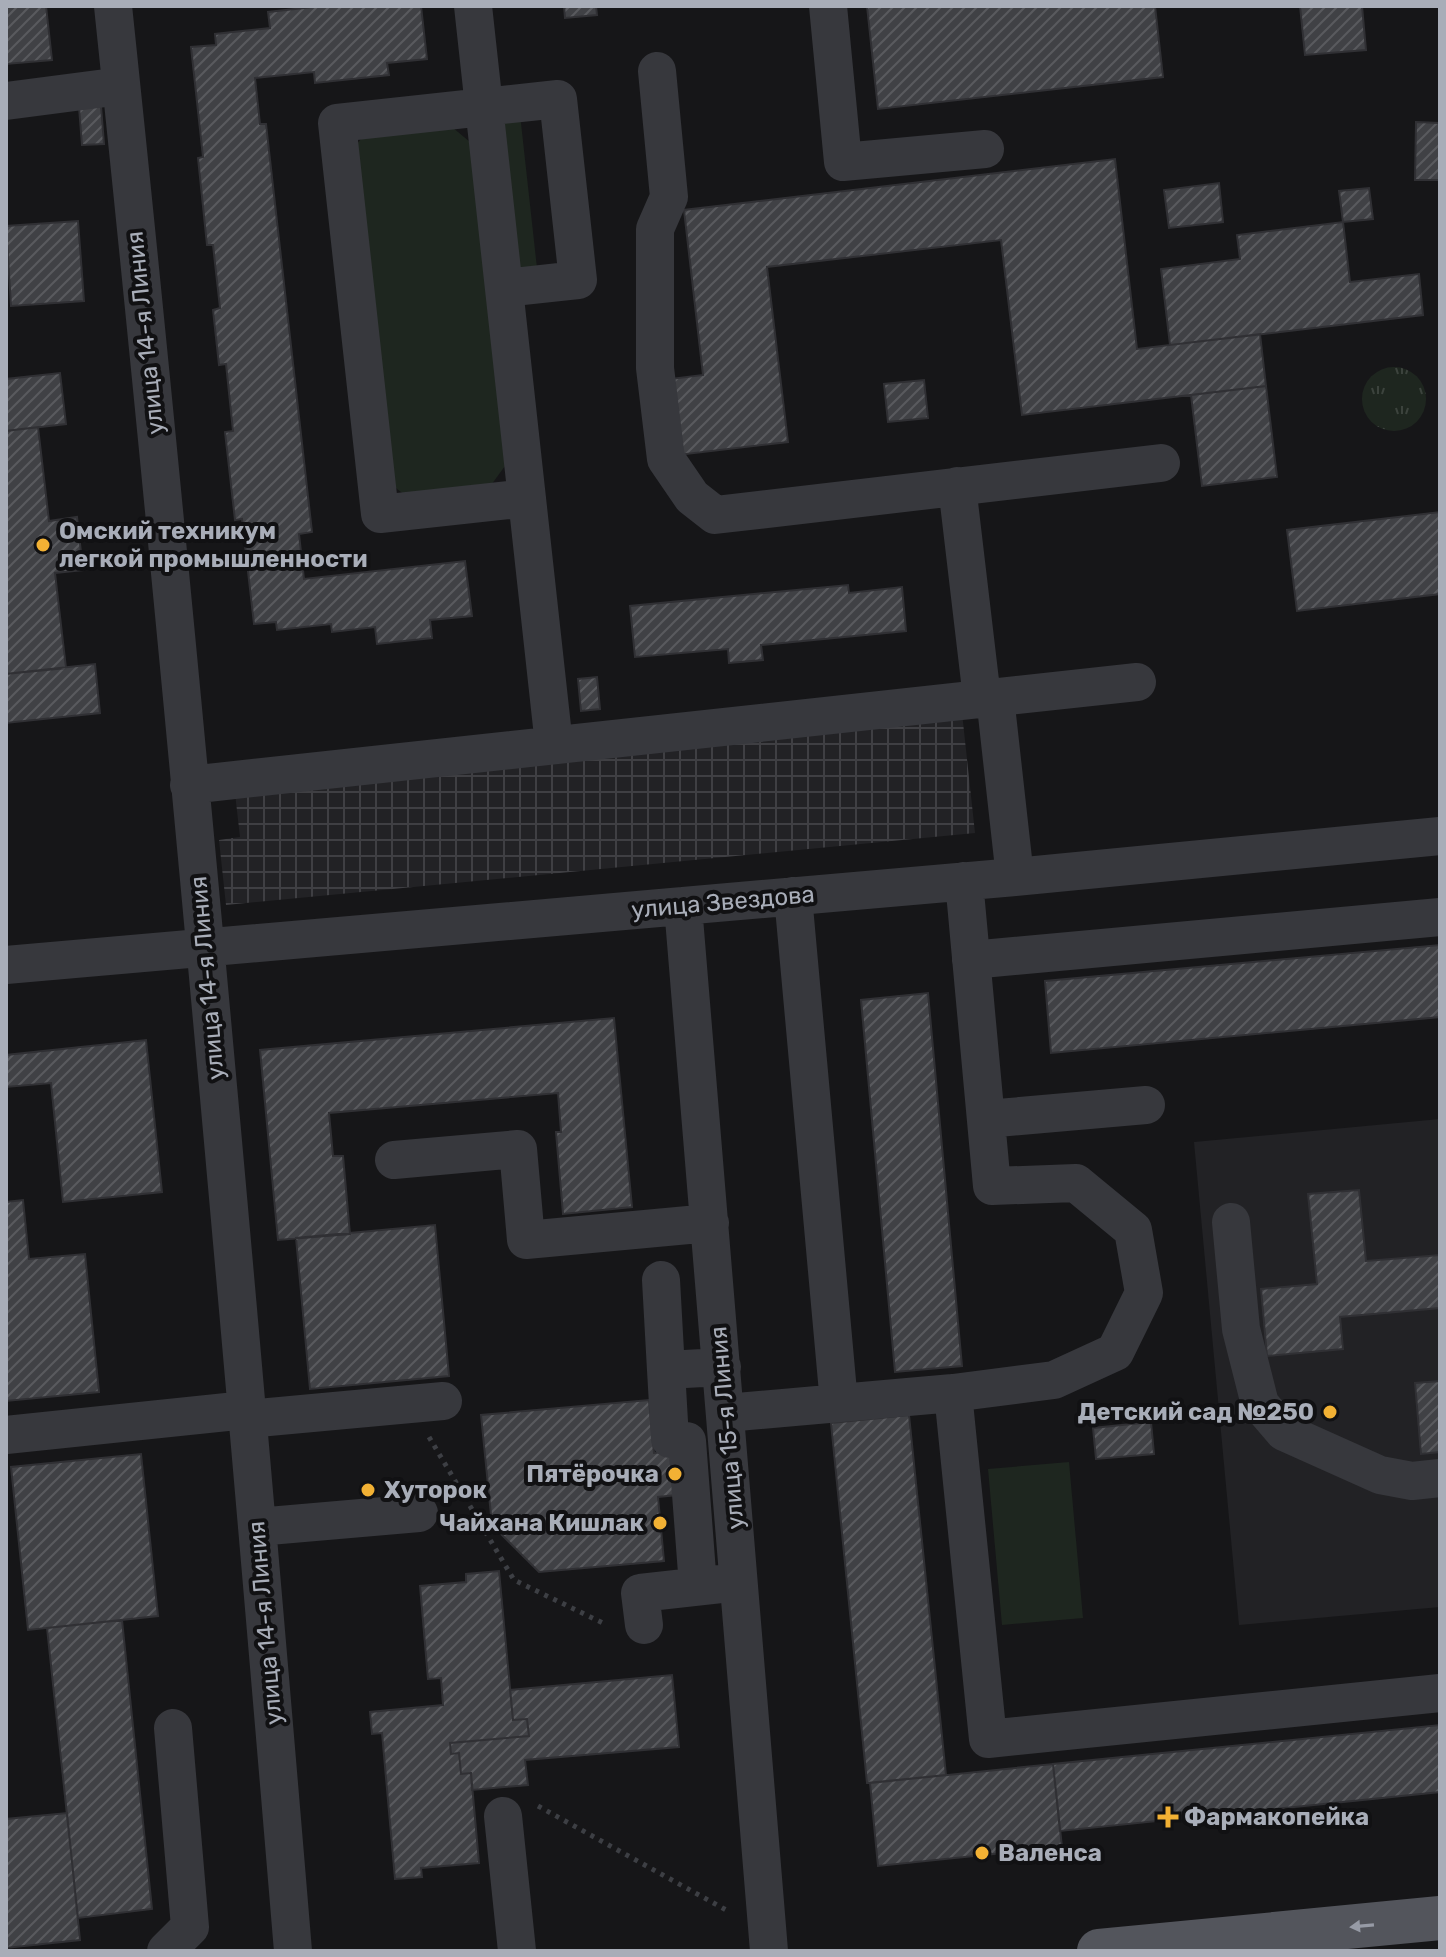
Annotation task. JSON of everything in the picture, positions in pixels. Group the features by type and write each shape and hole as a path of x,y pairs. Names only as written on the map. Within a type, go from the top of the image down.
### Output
{"main road":[{"path":"1099,1951 1440,1918"}],"street":[{"name":"улица 14-я Линия","path":"113,6 189,785 293,1951"},
{"path":"473,6 554,745"},
{"path":"828,6 843,162 985,149"},
{"path":"657,71 669,197 655,229 655,368 666,459 692,497 715,515 1161,463"},
{"path":"6,101 121,86"},
{"path":"504,288 578,280 558,99 337,123 380,514 527,498"},
{"path":"957,486 1015,877"},
{"path":"189,785 1137,682"},
{"name":"улица Звездова","path":"6,965 1015,877 1440,836"},
{"path":"726,1413 953,1393 1054,1380 1115,1352 1144,1293 1133,1230 1076,1183 992,1186 964,881"},
{"path":"793,896 839,1403"},
{"name":"улица 15-я Линия","path":"683,906 769,1942"},
{"path":"971,960 1440,917"},
{"path":"986,1119 1146,1105"},
{"path":"394,1160 518,1149 526,1240 710,1223"},
{"path":"1231,1222 1241,1329 1260,1404 1284,1432 1380,1475 1412,1481 1440,1478"},
{"path":"661,1280 670,1439 687,1441 698,1586"},
{"path":"666,1370 722,1367"},
{"path":"953,1393 988,1739 1440,1693"},
{"path":"6,1435 247,1414 426,1403"},
{"path":"257,1527 419,1513"},
{"path":"626,1626 640,1593 739,1582"},
{"path":"166,1951 190,1927 173,1728"},
{"path":"516,1811 517,1951"}],"path":[{"path":"426,1403 514,1580 626,1626"},
{"path":"516,1811 542,1807 769,1942"}],"shaded area":[{"path":"962,713 975,833 226,905 219,840 240,837 235,793"},
{"name":"Детский сад №250","path":"1440,1119 1440,1607 1239,1625 1194,1142"}],"green space":[{"path":"520,114 537,268 515,271 498,117"},
{"path":"446,122 470,142 505,466 486,492 411,500 387,481 351,152 367,131"},
{"path":"1394,367 1417,376 1426,399 1417,422 1394,431 1371,422 1362,399 1371,376"},
{"path":"1069,1462 1083,1618 1002,1625 988,1469"}],"building":[{"path":"6,6 46,6 52,60 6,64"},
{"path":"322,6 421,6 427,59 387,63 389,75 315,83 314,72 255,78 260,124 266,124 312,532 299,534 304,579 465,561 472,616 430,620 432,638 377,644 375,627 332,632 331,624 277,630 276,622 254,624 242,519 235,520 225,432 233,431 226,364 219,365 213,310 220,308 213,245 207,245 198,158 203,157 191,47 216,45 215,34 270,28 268,12"},
{"path":"564,6 596,6 597,15 565,18"},
{"path":"867,6 1155,6 1163,77 878,109"},
{"path":"1300,6 1362,6 1366,50 1305,55"},
{"path":"101,106 104,144 82,145 79,107"},
{"path":"1416,122 1440,123 1440,180 1415,180"},
{"path":"1115,159 1137,349 1260,334 1266,386 1022,415 1001,240 767,267 788,442 678,455 670,379 703,375 684,210"},
{"path":"1219,183 1223,222 1169,228 1164,190"},
{"path":"1369,188 1373,219 1343,222 1339,191"},
{"path":"78,221 84,301 11,306 6,226"},
{"path":"1343,222 1350,282 1419,274 1423,315 1170,345 1161,269 1240,259 1237,235"},
{"path":"60,373 66,424 6,431 6,379"},
{"path":"924,380 928,418 888,422 884,384"},
{"path":"1266,386 1277,477 1202,486 1191,395"},
{"name":"Омский техникум легкой промышленности","path":"38,427 49,521 77,517 83,570 55,573 66,668 6,674 6,431"},
{"path":"1440,512 1440,594 1297,611 1287,530"},
{"path":"848,585 849,593 902,587 906,631 761,645 763,660 729,663 728,649 635,657 630,606"},
{"path":"95,664 100,713 6,723 6,674"},
{"path":"597,677 600,709 581,711 578,679"},
{"path":"1440,945 1440,1017 1051,1053 1045,981"},
{"path":"928,993 962,1366 895,1372 861,1000"},
{"path":"614,1018 632,1207 563,1214 556,1132 561,1132 558,1093 329,1113 333,1156 343,1156 350,1234 278,1240 260,1050"},
{"path":"146,1040 162,1192 63,1202 51,1083 6,1087 6,1055"},
{"path":"1359,1190 1366,1261 1440,1255 1440,1308 1340,1317 1343,1349 1267,1356 1261,1289 1317,1284 1308,1194"},
{"path":"23,1200 29,1259 85,1254 99,1392 6,1401 6,1202"},
{"path":"435,1225 449,1376 310,1389 296,1238"},
{"path":"1440,1381 1440,1452 1421,1454 1415,1383"},
{"path":"649,1400 654,1453 673,1451 677,1495 658,1497 664,1561 539,1572 492,1525 481,1415"},
{"path":"909,1415 946,1775 867,1783 831,1423"},
{"path":"1151,1422 1154,1454 1096,1459 1093,1428"},
{"path":"141,1454 158,1616 28,1630 11,1467"},
{"path":"499,1571 513,1720 527,1719 529,1736 450,1743 451,1754 459,1753 461,1774 471,1773 479,1863 421,1868 422,1877 395,1879 382,1733 372,1734 370,1712 443,1705 441,1678 428,1679 420,1586 466,1582 466,1574"},
{"path":"122,1620 152,1909 78,1918 47,1628"},
{"path":"672,1675 679,1747 525,1760 528,1785 472,1790 471,1773 461,1774 459,1753 451,1754 450,1743 529,1736 527,1719 513,1720 510,1690"},
{"path":"1440,1725 1440,1792 1060,1831 1053,1764"},
{"path":"1053,1764 1062,1847 878,1866 870,1783"},
{"path":"67,1813 80,1940 6,1948 6,1819"}],"place":[{"name":"Омский техникум легкой промышленности","path":"43,545"},
{"name":"Детский сад №250","path":"1330,1412"},
{"name":"Пятёрочка","path":"675,1474"},
{"name":"Хуторок","path":"368,1490"},
{"name":"Чайхана Кишлак","path":"660,1523"},
{"name":"Фармакопейка","path":"1168,1817"},
{"name":"Валенса","path":"982,1853"}]}
